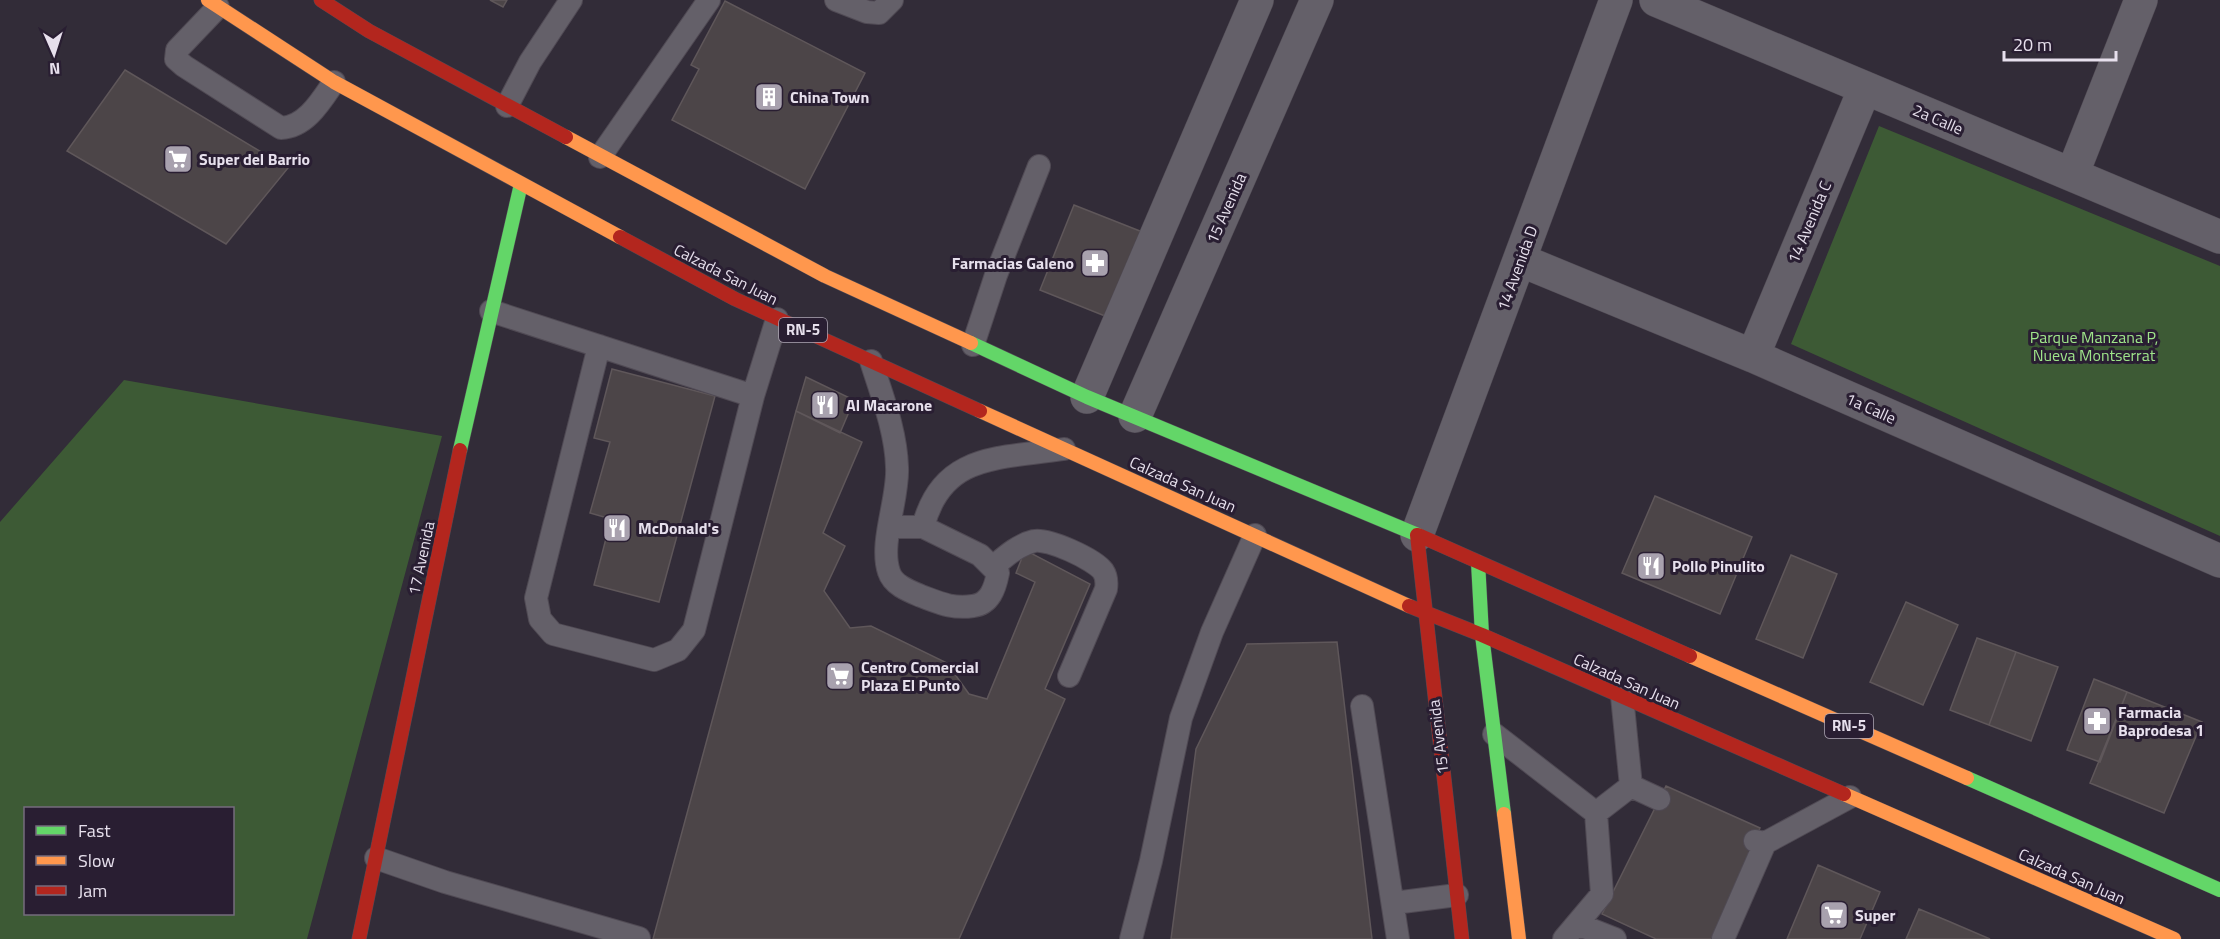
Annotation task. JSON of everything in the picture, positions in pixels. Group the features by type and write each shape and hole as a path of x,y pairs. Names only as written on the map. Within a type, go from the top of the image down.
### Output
{"main road":[{"name":"RN-5","path":"321,0 369,31 825,276 1087,397 1417,535 2220,890"},
{"name":"Calzada San Juan","path":"213,3 334,82 735,299 1424,613 1482,635 2174,939"},
{"name":"17 Avenida","path":"359,939 491,311 521,184"},
{"name":"15 Avenida","path":"1417,535 1462,939"},
{"path":"1478,562 1482,635 1519,939"}],"street":[{"path":"1087,397 1257,0"},
{"name":"15 Avenida","path":"1135,416 1317,0"},
{"name":"14 Avenida D","path":"1417,535 1616,0"},
{"name":"2a Calle","path":"1656,0 2220,237"},
{"path":"2072,175 2141,0"},
{"name":"14 Avenida C","path":"1753,356 1865,88"},
{"name":"1a Calle","path":"1520,260 1753,356 2220,561"}],"lane":[{"path":"507,106 530,62 571,0"},
{"path":"600,157 709,0"},
{"path":"836,0 867,12 879,13 892,0"},
{"path":"213,3 177,50 176,59 184,66 281,128 292,128 303,122 334,82"},
{"path":"973,345 996,275 1039,166"},
{"path":"491,311 753,396"},
{"path":"599,346 536,598 540,620 553,634 654,660 678,651 694,630 753,396 777,319"},
{"path":"871,361 896,448 896,490 889,526 889,572 898,584 910,592 955,608 977,606 986,602 995,586 998,573 994,566 980,555 923,527 889,526"},
{"path":"923,527 929,504 938,489 968,465 1064,449"},
{"path":"1131,939 1151,861 1181,718 1212,632 1255,535"},
{"path":"994,566 1015,549 1041,541 1067,549 1103,571 1107,580 1106,589 1069,676"},
{"path":"1622,696 1631,786"},
{"path":"1362,706 1398,939"},
{"path":"1494,734 1596,813 1602,894 1570,932"},
{"path":"1631,786 1659,799"},
{"path":"1596,813 1631,786"},
{"path":"1723,939 1760,842 1850,797"},
{"path":"376,858 445,882 639,939"},
{"path":"1394,903 1457,895"},
{"path":"1570,932 1615,939"}],"green space":[{"name":"Parque Manzana P, Nueva Montserrat","path":"1879,126 2220,266 2220,536 1791,344"},
{"path":"124,380 442,436 307,939 0,939 0,522"}],"building":[{"path":"490,0 507,0 503,7"},
{"name":"China Town","path":"725,1 865,73 805,189 672,120 699,69 691,65"},
{"name":"Super del Barrio","path":"125,70 288,168 226,244 67,151"},
{"name":"Farmacias Galeno","path":"1074,205 1150,235 1115,320 1040,290"},
{"path":"612,369 715,396 659,602 594,585 611,519 590,513 610,442 594,438"},
{"name":"Al Macarone","path":"806,377 854,400 840,433 796,411"},
{"name":"Centro Comercial Plaza El Punto","path":"796,411 862,442 823,533 845,546 824,591 850,628 871,626 947,663 969,694 987,699 1035,582 1016,573 1025,550 1090,584 1045,689 1065,699 959,939 653,939"},
{"path":"1655,496 1752,537 1720,614 1622,573"},
{"path":"1791,555 1837,574 1803,658 1756,639"},
{"path":"1906,602 1958,625 1923,705 1870,682"},
{"path":"1977,638 2016,652 1989,725 1950,710"},
{"path":"1337,642 1372,939 1171,939 1196,749 1247,644"},
{"path":"2016,652 2058,667 2031,741 1989,725"},
{"name":"Farmacia Baprodesa 1","path":"2094,679 2127,692 2100,762 2067,750"},
{"path":"2127,692 2202,722 2164,813 2090,783"},
{"path":"1666,786 1760,828 1712,939 1656,939 1602,914"},
{"name":"Super","path":"1818,865 1880,892 1860,939 1787,939"},
{"path":"1919,909 1948,921 1990,939 1906,939"}],"traffic: fast":[{"path":"460,450 521,184"},
{"path":"971,343 1087,397 1418,535"},
{"path":"1478,562 1482,635 1504,814"},
{"path":"1967,778 2220,890"}],"traffic: slow":[{"path":"208,0 334,82 620,237"},
{"path":"566,137 825,276 971,343"},
{"path":"980,411 1409,606"},
{"path":"1690,656 1967,778"},
{"path":"1844,794 2174,939"},
{"path":"1504,814 1519,939"}],"traffic: jam":[{"path":"321,0 369,31 566,137"},
{"path":"620,237 735,299 980,411"},
{"path":"359,939 460,450"},
{"path":"1417,535 1462,939"},
{"path":"1418,535 1690,656"},
{"path":"1409,606 1482,635 1844,794"}],"place":[{"name":"China Town","path":"769,97"},
{"name":"Super del Barrio","path":"178,159"},
{"name":"Farmacias Galeno","path":"1095,263"},
{"name":"Al Macarone","path":"825,405"},
{"name":"McDonald's","path":"617,528"},
{"name":"Pollo Pinulito","path":"1651,566"},
{"name":"Centro Comercial Plaza El Punto","path":"840,676"},
{"name":"Farmacia Baprodesa 1","path":"2097,721"},
{"name":"Super","path":"1834,915"}]}
